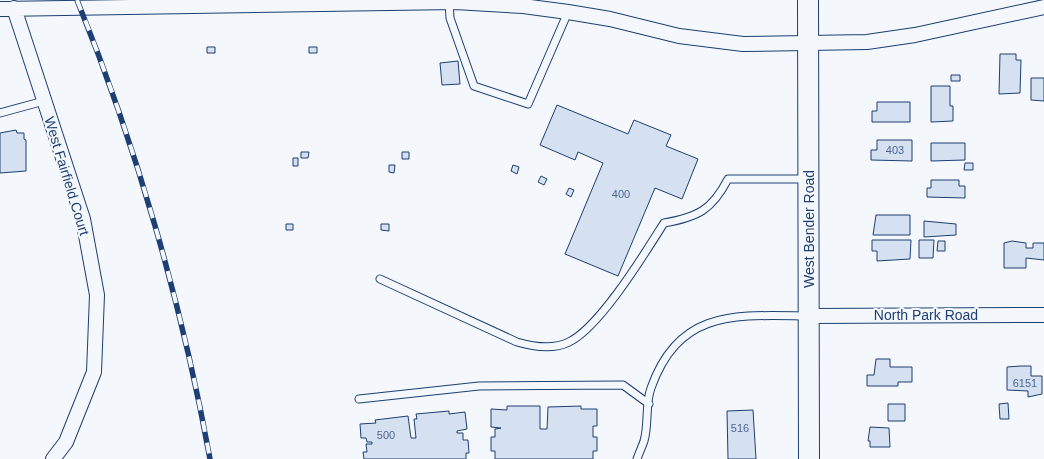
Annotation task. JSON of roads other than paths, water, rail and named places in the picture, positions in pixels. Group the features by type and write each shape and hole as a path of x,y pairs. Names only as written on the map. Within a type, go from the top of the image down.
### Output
{"street":[{"name":"West Bender Road","path":"808,0 809,459"},
{"path":"7,8 448,2 523,6 568,12 610,19 679,36 743,44 808,44 868,42 915,35 1044,7"},
{"name":"West Fairfield Court","path":"7,8 44,101 83,218 97,295 94,372 66,442 54,459"},
{"name":"North Park Road","path":"809,316 1044,315"}],"lane":[{"path":"448,2 450,18 474,86 528,104 568,12"},
{"path":"0,113 44,101"},
{"path":"380,279 517,342 534,347 551,347 568,343 586,331 638,263 664,223 684,219 702,211 717,199 728,178 809,179"},
{"path":"637,459 644,440 651,388 673,346 705,323 743,315 809,316"},
{"path":"360,399 479,386 623,385 649,404"}],"railway":[{"path":"77,0 119,111 155,226 186,343 210,459"}]}
